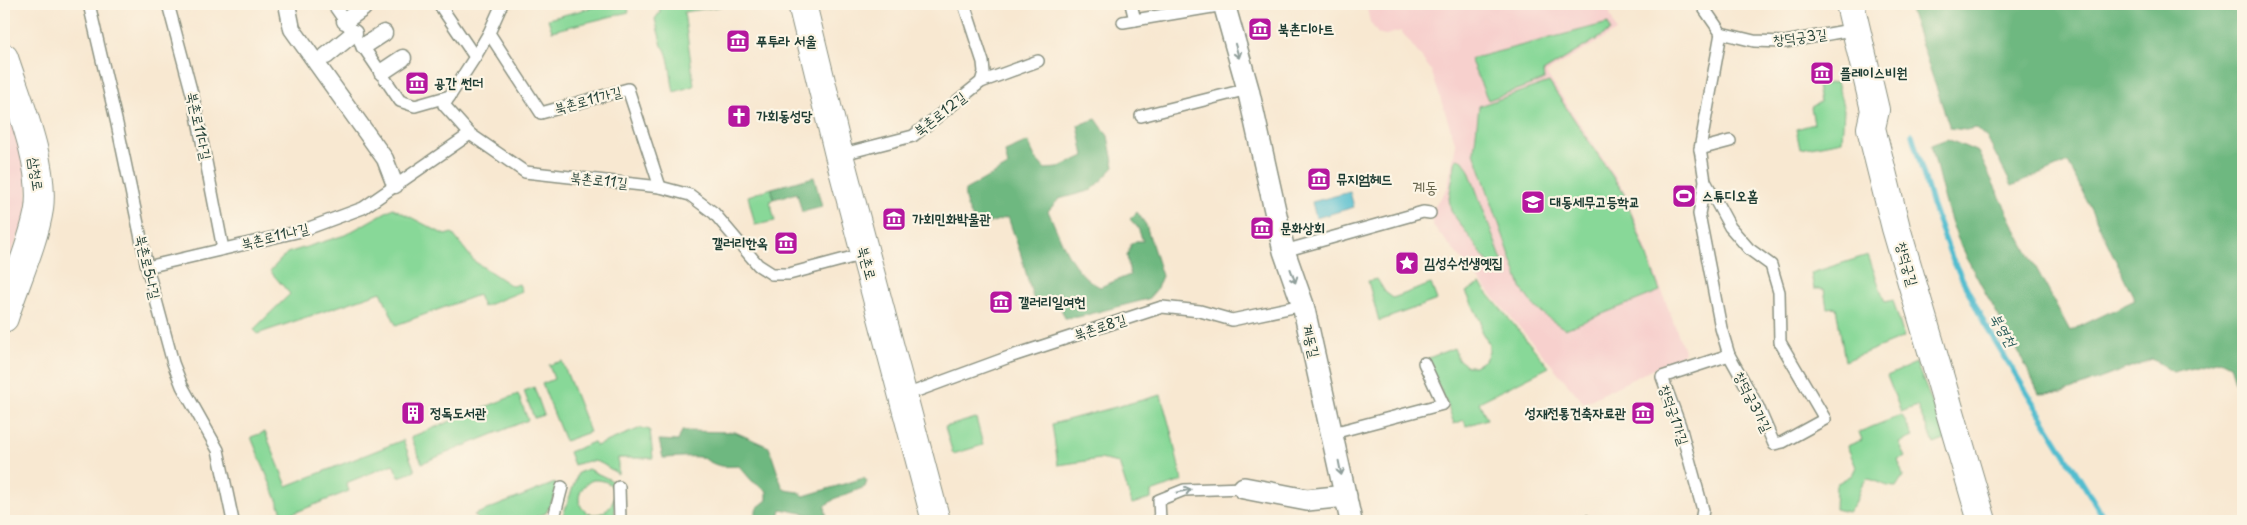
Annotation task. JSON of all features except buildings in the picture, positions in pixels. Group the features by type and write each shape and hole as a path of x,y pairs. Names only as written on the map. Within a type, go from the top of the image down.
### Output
{"street":[{"name":"북촌로","path":"802,4 864,254 936,521"},
{"name":"계동길","path":"1224,4 1248,88 1284,251 1304,305 1352,521"},
{"path":"291,5 292,29 385,159 395,185"},
{"path":"326,56 363,8"},
{"name":"창덕궁길","path":"1853,16 1875,110 1871,128 1896,228 1982,521"},
{"path":"364,46 384,33"},
{"name":"삼청로","path":"4,58 25,121 40,181 39,210 4,318"},
{"path":"382,72 403,58"},
{"path":"1244,488 1307,500 1346,496"}],"lane":[{"name":"북촌로5나길","path":"89,4 117,124 147,267 173,363 182,386 218,450 233,521"},
{"name":"북촌로11다길","path":"168,4 196,105 223,249"},
{"path":"332,4 364,46 400,101 415,106 450,96 489,33 502,4"},
{"path":"438,4 475,57"},
{"path":"964,4 983,62 984,72 981,82"},
{"name":"계동길","path":"1131,4 1129,21 1224,4"},
{"path":"1701,4 1721,33"},
{"name":"창덕궁3길","path":"1721,33 1754,41 1785,42 1853,16"},
{"name":"북촌로11가길","path":"489,33 541,113 628,89 660,187"},
{"name":"창덕궁3가길","path":"1705,181 1730,227 1749,249 1771,265 1779,292 1780,342 1825,419 1783,442 1774,444 1758,407 1729,356 1721,328 1699,214 1705,181 1700,149 1721,33"},
{"name":"북촌로12길","path":"839,155 913,136 981,82 1038,61"},
{"path":"1141,116 1248,88"},
{"name":"북촌로11길","path":"450,96 444,105 470,134 525,172 660,187 690,195 714,213 758,265 772,274 789,274 864,254"},
{"name":"북촌로11나길","path":"147,267 301,231 364,208 470,134"},
{"path":"1700,149 1730,141"},
{"path":"1284,251 1423,212 1430,213"},
{"name":"북촌로8길","path":"902,396 1009,357 1162,307 1200,311 1232,320 1304,305"},
{"name":"창덕궁1가길","path":"1700,521 1703,510 1680,426 1662,377 1729,356"},
{"path":"1333,433 1443,404 1424,363"},
{"path":"553,521 562,487"},
{"path":"618,487 620,521"},
{"path":"1160,521 1159,500 1184,490 1244,488"}],"shaded area":[{"name":"대동세무고등학교","path":"1366,4 1607,4 1616,31 1546,73 1624,190 1685,353 1584,403 1433,226 1430,213 1447,189 1456,145 1431,70 1401,31 1386,35 1378,34 1370,22"},
{"path":"4,86 28,165 27,214 4,272"}],"green space":[{"path":"606,4 627,4 629,12 552,31 548,19"},
{"path":"659,4 736,4 684,12 694,85 674,92 669,60 662,46 655,19 660,12"},
{"path":"1908,4 2243,4 2243,408 2230,365 2220,360 2173,372 2152,359 2062,393 2039,394 1957,237 1944,198 1931,145 1947,139 1978,152 2018,234 2070,331 2135,300 2068,162 2012,186 1987,138 1976,128 1966,130 1950,128"},
{"path":"1608,23 1610,31 1543,72 1544,80 1488,100 1470,59"},
{"path":"1549,82 1623,192 1660,291 1565,329 1540,311 1530,301 1521,287 1474,152 1479,106"},
{"path":"1837,82 1844,110 1842,141 1800,149 1796,129 1814,124 1811,107 1820,102 1817,86"},
{"path":"1096,119 1108,136 1114,167 1092,190 1059,199 1048,211 1074,264 1090,281 1100,287 1130,275 1127,256 1131,244 1143,241 1138,228 1130,219 1137,212 1146,225 1162,276 1156,290 1148,299 1078,317 1065,318 1057,299 1035,305 1008,217 980,226 968,210 965,190 1008,166 1005,152 1028,142 1036,159 1045,169 1058,168 1084,156 1078,125"},
{"path":"1456,159 1462,160 1468,168 1508,277 1501,276 1493,270 1451,211 1449,198"},
{"path":"814,177 822,207 802,212 797,193 773,199 772,188"},
{"path":"772,188 773,199 770,201 775,221 755,225 748,196"},
{"path":"393,208 445,235 452,233 474,261 512,286 519,284 522,291 483,307 478,295 396,325 381,292 257,334 254,329 290,294 270,271 287,253 345,235"},
{"path":"1868,255 1885,302 1893,300 1904,337 1845,361 1836,307 1827,308 1824,289 1814,289 1811,273"},
{"path":"1377,279 1385,292 1393,298 1431,284 1437,300 1379,321 1368,281"},
{"path":"1480,284 1549,367 1479,402 1487,419 1466,426 1464,420 1454,424 1448,406 1426,359 1454,348 1458,359 1467,366 1475,366 1485,360 1489,352 1489,344 1481,331 1481,322 1466,292"},
{"path":"562,361 590,432 565,441 542,384 554,379 549,365"},
{"path":"1916,363 1947,439 1934,444 1917,406 1901,412 1887,376"},
{"path":"534,387 544,415 534,418 524,391"},
{"path":"518,394 528,420 422,463 411,437"},
{"path":"1161,395 1182,481 1151,492 1151,499 1132,504 1119,463 1100,459 1058,465 1052,424"},
{"path":"1902,415 1913,437 1899,443 1906,457 1898,460 1903,476 1896,487 1867,479 1848,512 1835,509 1836,484 1852,475 1856,467 1847,446 1862,440 1859,432"},
{"path":"976,418 983,445 953,454 945,427"},
{"path":"641,428 650,430 653,458 618,458 618,474 598,462 588,461 574,465 569,452 594,442 596,446"},
{"path":"682,431 735,432 769,447 782,486 785,490 799,492 804,496 864,478 867,481 865,487 836,498 825,506 827,521 818,521 817,516 781,509 778,521 753,521 757,508 767,500 767,491 752,481 739,466 720,466 700,457 663,458 659,440 678,441"},
{"path":"265,432 287,486 403,440 415,471 399,477 393,464 346,483 349,491 284,517 251,437"},
{"path":"588,469 614,483 615,521 561,521 578,473","holes":["593,480 604,481 611,486 614,493 609,507 603,512 595,514 586,512 582,508 579,499 582,490 588,482"]},
{"path":"555,483 558,489 546,513 526,521 480,521 474,515"}],"water":[{"path":"1350,192 1354,207 1316,218 1312,202"}],"waterway":[{"name":"북영천","path":"1912,135 1932,204 1951,256 1984,323 2106,521"}],"place":[{"name":"북촌디아트","path":"1260,29"},
{"name":"푸투라 서울","path":"738,41"},
{"name":"플레이스비원","path":"1822,73"},
{"name":"공간 썬더","path":"417,83"},
{"name":"가회동성당","path":"739,116"},
{"name":"뮤지엄헤드","path":"1319,179"},
{"name":"스튜디오홈","path":"1684,196"},
{"name":"대동세무고등학교","path":"1533,202"},
{"name":"가회민화박물관","path":"894,219"},
{"name":"문화상회","path":"1262,228"},
{"name":"갤러리한옥","path":"786,243"},
{"name":"김성수선생옛집","path":"1407,263"},
{"name":"갤러리일여헌","path":"1001,302"},
{"name":"정독도서관","path":"413,413"},
{"name":"성재전통건축자료관","path":"1643,413"}],"district":[{"name":"계동","path":"1425,187"}]}
